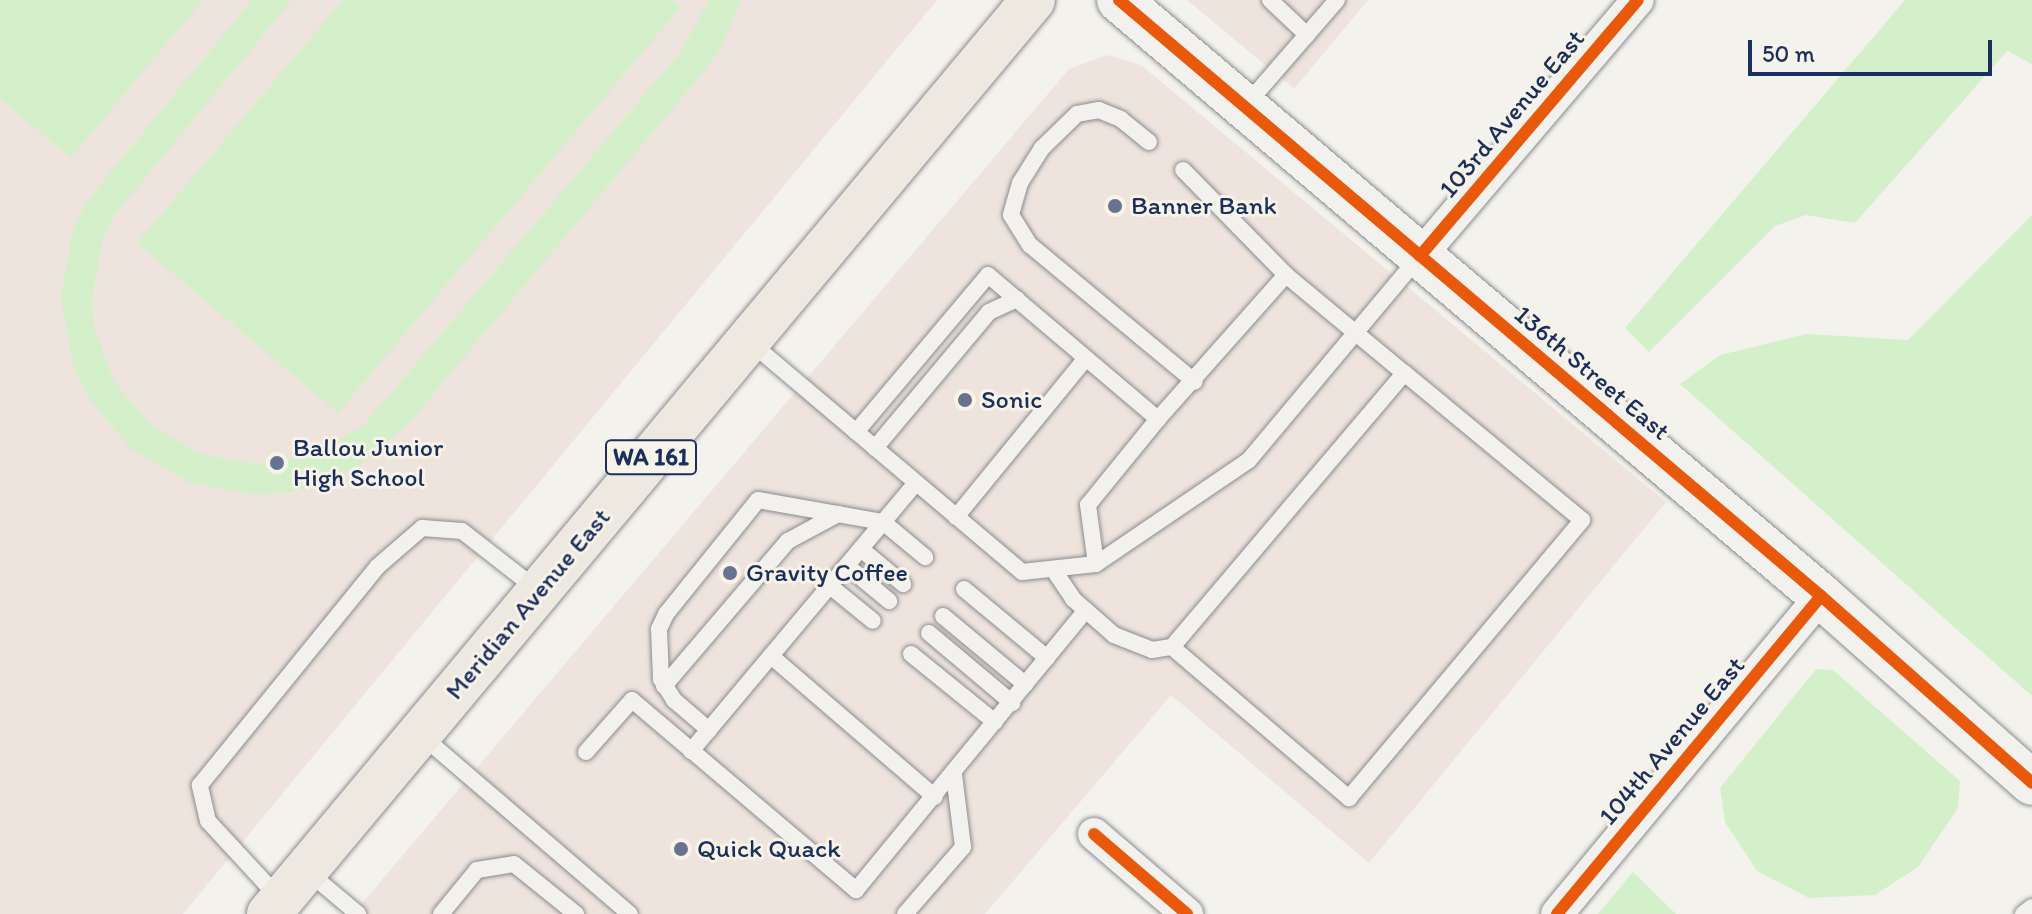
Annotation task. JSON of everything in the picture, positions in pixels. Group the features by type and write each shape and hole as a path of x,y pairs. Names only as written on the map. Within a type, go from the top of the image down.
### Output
{"main road":[{"name":"Meridian Avenue East","path":"286,895 1033,0"}],"street":[{"name":"136th Street East","path":"1119,0 1821,596 2032,783"},
{"name":"103rd Avenue East","path":"1420,256 1638,0"},
{"name":"104th Avenue East","path":"1557,914 1821,596"},
{"path":"1094,834 1187,914"}],"lane":[{"path":"1270,0 1307,35"},
{"path":"1245,107 1337,0"},
{"path":"1149,142 1121,119 1099,110 1077,114 1042,148 1020,183 1011,215 1030,245 1195,382"},
{"path":"1172,647 1349,798 1582,520 1286,275 1183,170"},
{"path":"748,341 1022,572 1096,564 1249,460 1420,256"},
{"path":"856,432 988,275 1158,419"},
{"path":"1096,564 1088,505 1158,419 1195,382 1286,275"},
{"path":"875,448 989,312 1017,299"},
{"path":"956,517 1086,358"},
{"path":"1053,569 1086,610 1114,635 1152,650 1172,647 1404,373"},
{"path":"691,751 916,483"},
{"path":"709,730 664,686 656,646 666,614 758,500 883,522 925,557"},
{"path":"664,686 788,541 838,514"},
{"path":"358,914 286,895 208,821 200,785 377,567 422,528 462,531 540,591"},
{"path":"861,549 903,584"},
{"path":"847,566 889,601"},
{"path":"830,586 873,621"},
{"path":"964,589 1047,658"},
{"path":"586,752 632,700 856,890 954,775 1086,610"},
{"path":"943,616 1025,684"},
{"path":"929,633 1012,703"},
{"path":"911,654 995,722"},
{"path":"771,656 935,797"},
{"path":"420,734 630,914"},
{"path":"905,914 963,847 954,775"},
{"path":"441,914 477,870 514,864 576,914"},
{"path":"2023,914 2032,907"}],"shaded area":[{"name":"Ballou Junior High School","path":"0,0 937,0 183,914 0,914"},
{"path":"1187,0 1368,0 1294,89"},
{"path":"1107,55 1141,65 1666,502 1369,863 1171,695 985,914 353,914 1069,69"}],"green space":[{"path":"0,0 203,0 71,158 0,99"},
{"path":"252,0 292,0 114,216 102,242 92,298 94,327 114,381 151,425 200,454 257,464 313,454 363,426 680,53 709,0 741,0 721,48 703,73 407,425 355,469 291,492 257,495 190,483 131,449 87,396 73,365 61,298 73,231 87,201"},
{"path":"343,0 672,0 681,7 338,413 137,243"},
{"path":"1905,0 2032,0 2032,64 2007,51 1855,223 1806,215 1775,226 1649,352 1625,328"},
{"path":"2032,215 2032,696 1680,384 1720,355 1807,334 1908,340"},
{"path":"1816,669 1833,670 1960,781 1958,808 1918,867 1875,895 1809,898 1757,871 1725,822 1720,788"},
{"path":"1633,872 1676,914 1598,914"}],"cycle path":[{"path":"1119,0 1821,596 2032,783"},
{"path":"1420,256 1638,0"},
{"path":"1557,914 1821,596"},
{"path":"1094,834 1187,914"}],"place":[{"name":"Banner Bank","path":"1115,206"},
{"name":"Sonic","path":"965,400"},
{"name":"Ballou Junior High School","path":"277,463"},
{"name":"Gravity Coffee","path":"730,573"},
{"name":"Quick Quack","path":"681,849"}]}
